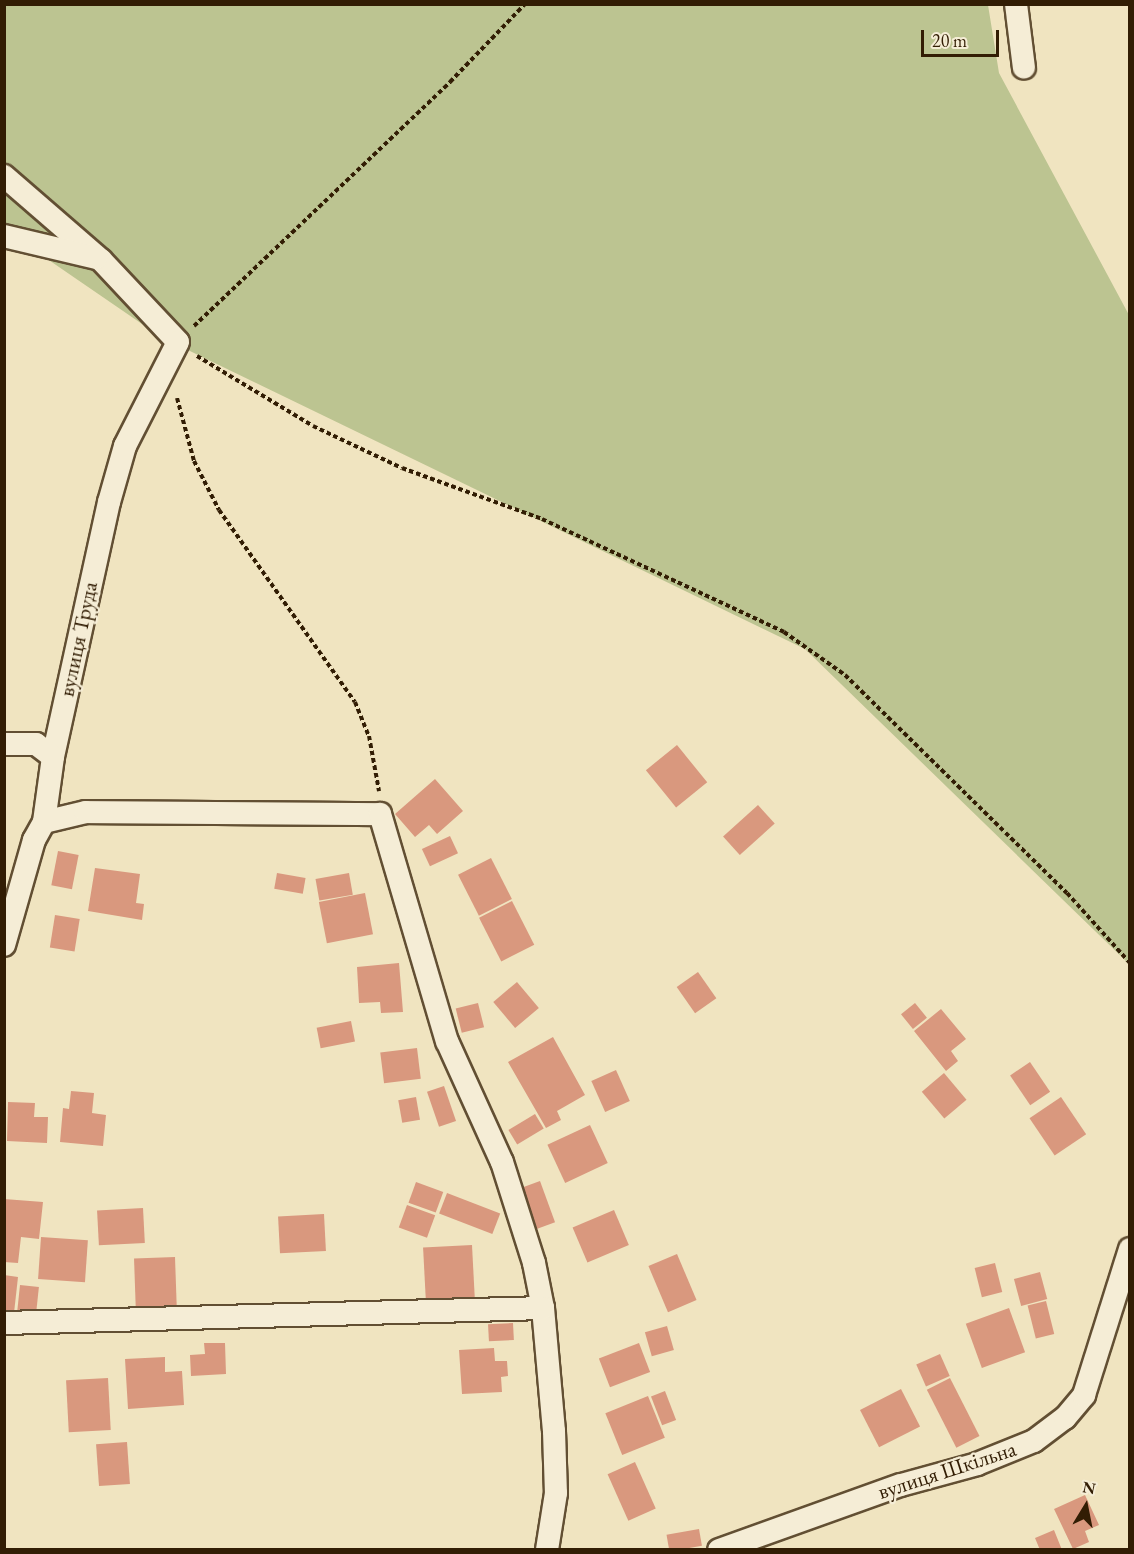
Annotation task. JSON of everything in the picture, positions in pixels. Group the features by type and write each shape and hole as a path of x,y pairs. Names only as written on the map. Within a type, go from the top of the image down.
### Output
{"street":[{"path":"1016,4 1024,68"},
{"path":"4,176 101,260 178,342"},
{"path":"4,237 101,260"},
{"name":"вулиця Труда","path":"4,945 34,840 44,822 53,757 107,512 125,446 178,342"},
{"path":"4,744 36,744 53,757"},
{"path":"44,822 86,812 380,814 447,1041 502,1162 534,1263 543,1308 556,1493 547,1550"},
{"name":"вулиця Шкільна","path":"719,1550 901,1485 977,1464 1042,1435 1065,1418 1084,1395 1130,1249"},
{"path":"4,1323 543,1308"}],"path":[{"path":"525,4 450,82 178,342 313,426 402,468 607,548 784,632 845,675 1067,893 1130,963"},
{"path":"176,388 194,461 219,510 355,702 378,768 380,814"}],"green space":[{"path":"5,5 988,5 999,73 1129,315 1129,964 805,649 161,337 5,230"}],"building":[{"path":"677,745 707,782 676,807 646,770"},
{"path":"435,779 463,811 437,834 429,825 415,837 395,814"},
{"path":"758,805 775,824 740,855 723,836"},
{"path":"450,836 458,853 430,866 422,849"},
{"path":"58,851 79,855 72,889 51,885"},
{"path":"491,858 512,899 479,916 458,875"},
{"path":"95,868 140,874 136,903 144,904 142,920 88,911"},
{"path":"277,873 306,878 303,894 274,889"},
{"path":"349,873 353,895 319,901 316,879"},
{"path":"365,893 373,934 327,943 319,902"},
{"path":"512,901 534,945 501,961 479,918"},
{"path":"55,915 80,919 75,952 50,948"},
{"path":"399,963 403,1012 381,1013 380,1002 359,1003 357,967"},
{"path":"698,972 716,998 695,1013 677,987"},
{"path":"517,982 539,1008 515,1028 493,1002"},
{"path":"478,1003 484,1027 462,1033 456,1009"},
{"path":"915,1003 927,1018 913,1029 901,1014"},
{"path":"941,1009 966,1039 951,1051 958,1061 946,1071 914,1031"},
{"path":"351,1021 355,1042 321,1048 317,1028"},
{"path":"553,1037 585,1095 557,1111 561,1120 546,1128 508,1062"},
{"path":"417,1048 421,1079 384,1083 380,1053"},
{"path":"1030,1062 1050,1092 1030,1105 1010,1075"},
{"path":"616,1070 630,1101 605,1112 591,1081"},
{"path":"944,1073 966,1100 944,1118 922,1092"},
{"path":"444,1086 456,1121 439,1127 427,1092"},
{"path":"71,1091 94,1093 92,1113 106,1115 103,1146 60,1142 63,1108 69,1109"},
{"path":"416,1097 420,1120 402,1123 398,1100"},
{"path":"1061,1097 1086,1134 1055,1156 1029,1118"},
{"path":"8,1102 35,1103 34,1117 48,1117 47,1143 7,1141"},
{"path":"535,1114 544,1129 517,1145 508,1130"},
{"path":"590,1125 608,1163 565,1183 547,1145"},
{"path":"540,1181 555,1222 535,1230 520,1188"},
{"path":"416,1182 443,1192 436,1213 408,1203"},
{"path":"447,1193 500,1213 492,1234 439,1214"},
{"path":"4,1199 43,1202 39,1239 21,1237 18,1263 4,1262"},
{"path":"407,1205 435,1215 427,1238 399,1228"},
{"path":"143,1208 145,1243 99,1245 97,1210"},
{"path":"614,1210 629,1245 587,1263 573,1228"},
{"path":"324,1214 326,1251 280,1253 278,1216"},
{"path":"41,1237 88,1240 85,1282 38,1279"},
{"path":"472,1245 475,1300 426,1302 423,1248"},
{"path":"677,1254 697,1300 668,1312 648,1266"},
{"path":"175,1257 177,1311 136,1312 134,1258"},
{"path":"995,1263 1002,1292 982,1297 975,1268"},
{"path":"1040,1272 1047,1299 1021,1306 1014,1279"},
{"path":"4,1275 18,1277 14,1313 4,1312"},
{"path":"20,1285 39,1287 36,1314 17,1312"},
{"path":"1046,1301 1054,1334 1036,1339 1028,1306"},
{"path":"1009,1308 1025,1352 982,1368 966,1324"},
{"path":"513,1323 514,1340 489,1341 488,1324"},
{"path":"667,1326 674,1350 652,1356 645,1332"},
{"path":"204,1343 225,1343 226,1374 191,1376 190,1355 205,1354"},
{"path":"639,1343 650,1372 610,1387 599,1358"},
{"path":"494,1348 495,1361 507,1361 508,1376 501,1377 502,1392 462,1394 459,1350"},
{"path":"940,1354 950,1376 926,1387 916,1365"},
{"path":"165,1357 165,1372 182,1371 184,1405 128,1409 125,1359"},
{"path":"108,1378 111,1430 69,1432 66,1380"},
{"path":"950,1378 980,1436 956,1448 927,1390"},
{"path":"901,1389 920,1426 879,1447 860,1410"},
{"path":"665,1391 676,1420 662,1425 651,1396"},
{"path":"648,1396 665,1438 622,1455 605,1413"},
{"path":"127,1442 130,1484 99,1486 96,1444"},
{"path":"635,1462 656,1509 628,1521 608,1474"},
{"path":"1085,1495 1099,1525 1085,1531 1089,1542 1073,1549 1054,1509"},
{"path":"699,1529 702,1546 669,1550 667,1535"},
{"path":"1054,1530 1062,1550 1040,1550 1035,1538"}]}
